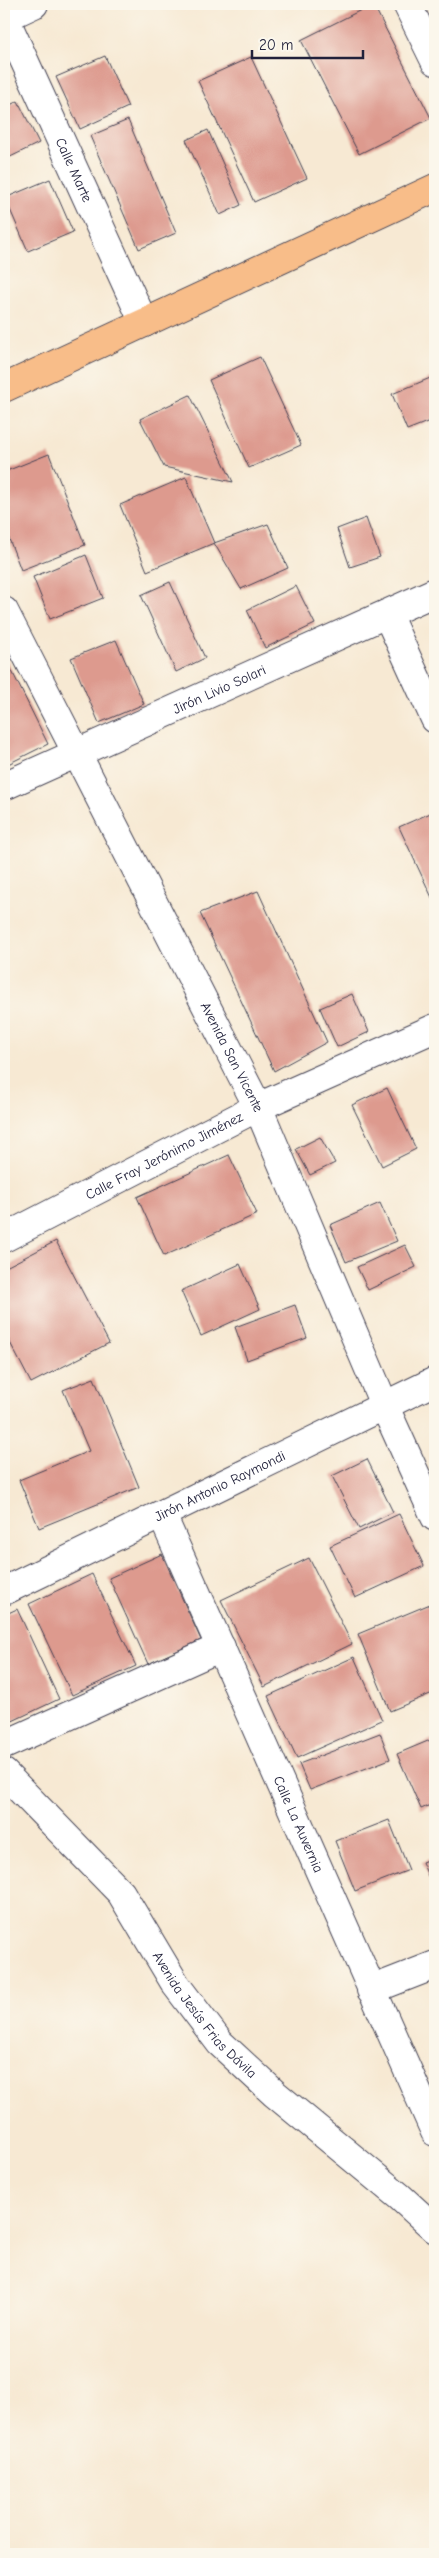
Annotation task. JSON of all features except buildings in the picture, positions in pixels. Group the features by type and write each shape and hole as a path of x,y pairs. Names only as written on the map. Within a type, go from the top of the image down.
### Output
{"highway":[{"path":"4,388 435,188"}],"street":[{"path":"4,17 34,4"},
{"path":"406,4 435,61"},
{"name":"Calle Marte","path":"4,17 144,323"},
{"name":"Jirón Livio Solari","path":"4,786 435,592"},
{"name":"Avenida San Vicente","path":"4,611 258,1107 385,1407 435,1517"},
{"path":"386,614 435,719"},
{"name":"Calle Fray Jerónimo Jiménez","path":"4,1238 258,1107 435,1028"},
{"name":"Jirón Antonio Raymondi","path":"4,1591 435,1381"},
{"name":"Calle La Auvernia","path":"162,1515 435,2132"},
{"path":"4,1746 221,1647"},
{"name":"Avenida Jesús Frias Dávila","path":"4,1772 121,1893 176,1984 220,2042 275,2094 400,2197 435,2230"},
{"path":"371,1990 435,1965"}]}
